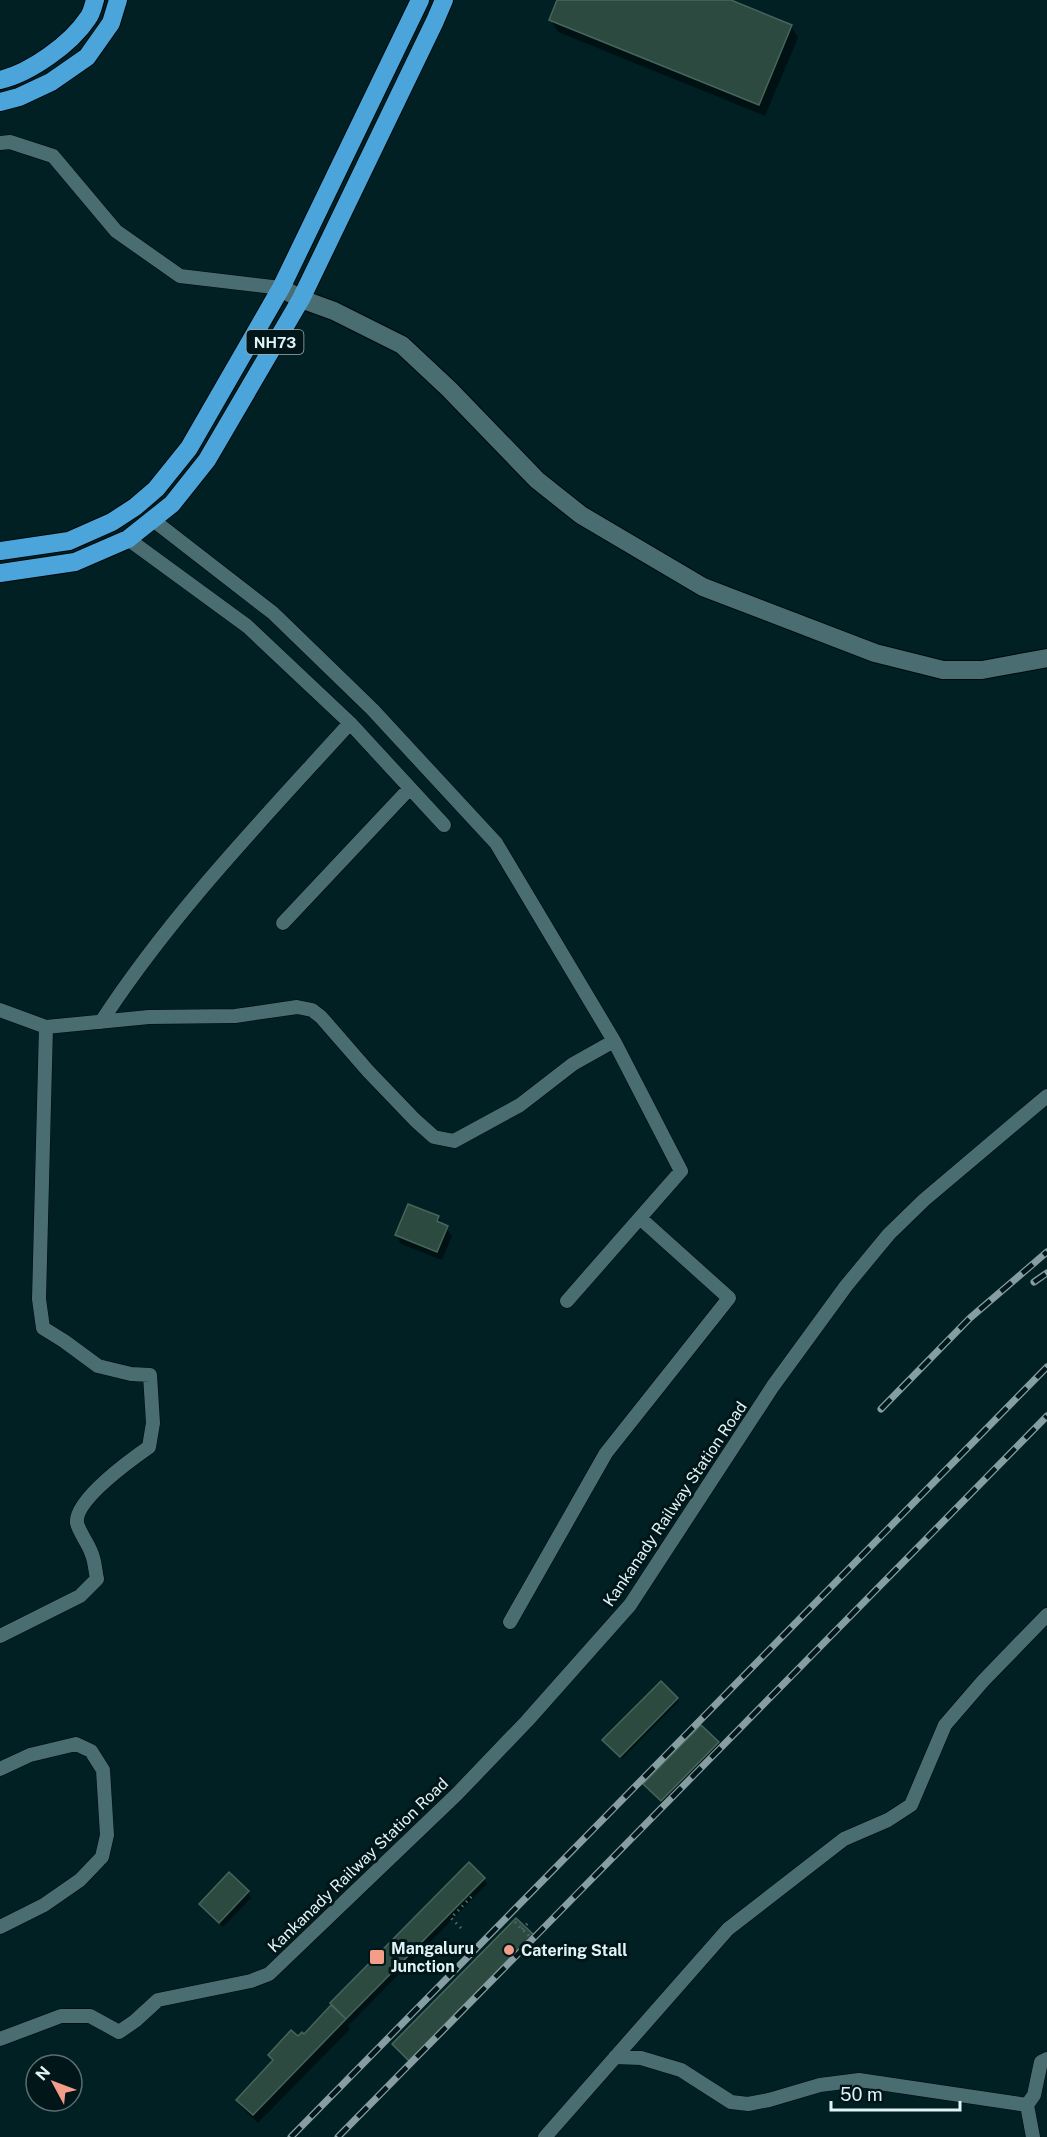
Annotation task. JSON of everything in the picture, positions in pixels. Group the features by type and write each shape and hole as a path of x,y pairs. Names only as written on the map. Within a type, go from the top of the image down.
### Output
{"highway":[{"path":"0,80 17,76 69,41 90,16 95,0"},
{"path":"0,102 19,97 51,82 87,57 111,23 118,0"},
{"name":"NH73","path":"0,551 69,541 112,522 135,507 156,489 189,448 281,288 420,0"},
{"name":"NH73","path":"0,573 75,562 128,539 172,504 207,460 301,299 444,0"}],"street":[{"path":"0,143 10,142 53,156 116,231 180,276 281,288 402,345 449,389 537,480 581,515 703,587 875,652 943,670 982,670 1047,658"},
{"path":"153,520 273,613 372,709 496,843 614,1041 681,1171 567,1301"},
{"path":"128,539 247,626 350,723 444,825"},
{"path":"101,1022 133,973 230,856 350,723"},
{"path":"283,923 410,788"},
{"path":"0,1010 46,1027 149,1017 235,1016 297,1007 312,1010 321,1017 368,1071 434,1137 454,1141 520,1105 573,1064 614,1041"},
{"path":"0,1636 80,1596 96,1579 93,1555 77,1522 80,1511 91,1494 131,1459 149,1447 153,1423 150,1375 131,1374 99,1366 43,1328 39,1299 46,1027"},
{"name":"Kankanady Railway Station Road","path":"0,2039 61,2016 90,2016 119,2032 158,2000 251,1981 269,1974 457,1794 527,1721 630,1605 773,1386 846,1286 889,1234 924,1200 1047,1096"},
{"path":"510,1622 606,1453 729,1298 640,1218"},
{"path":"545,2137 728,1929 844,1839 888,1820 911,1805 945,1725 983,1681 1047,1615"},
{"path":"0,1769 30,1755 76,1744 91,1751 103,1770 107,1835 102,1857 80,1880 44,1905 0,1927"},
{"path":"615,2057 641,2058 681,2070 731,2102 747,2104 820,2085 859,2080 1027,2105"},
{"path":"1034,2137 1027,2105 1034,2095 1041,2062 1047,2059"}],"path":[{"path":"462,1928 451,1918 473,1895"},
{"path":"514,1922 530,1937"},
{"path":"522,1929 529,1922"}],"building":[{"path":"557,0 731,0 792,25 759,105 549,20"},
{"path":"408,1204 439,1216 437,1221 448,1226 437,1252 395,1235"},
{"path":"661,1681 678,1698 620,1757 602,1740"},
{"path":"701,1725 719,1742 661,1801 643,1784"},
{"path":"469,1862 485,1878 346,2019 330,2003"},
{"path":"229,1872 249,1891 219,1923 199,1904"},
{"path":"516,1918 534,1935 410,2062 392,2044"},
{"path":"331,2005 346,2019 253,2115 236,2100 273,2060 268,2055 291,2030 298,2036 302,2032 304,2034"}],"railway":[{"path":"881,1409 970,1318 1047,1252"},
{"path":"1034,1282 1047,1273"},
{"path":"291,2137 1047,1367"},
{"path":"338,2137 1047,1416"}],"place":[{"name":"Catering Stall","path":"509,1950"},
{"name":"Mangaluru Junction","path":"377,1957"}]}
